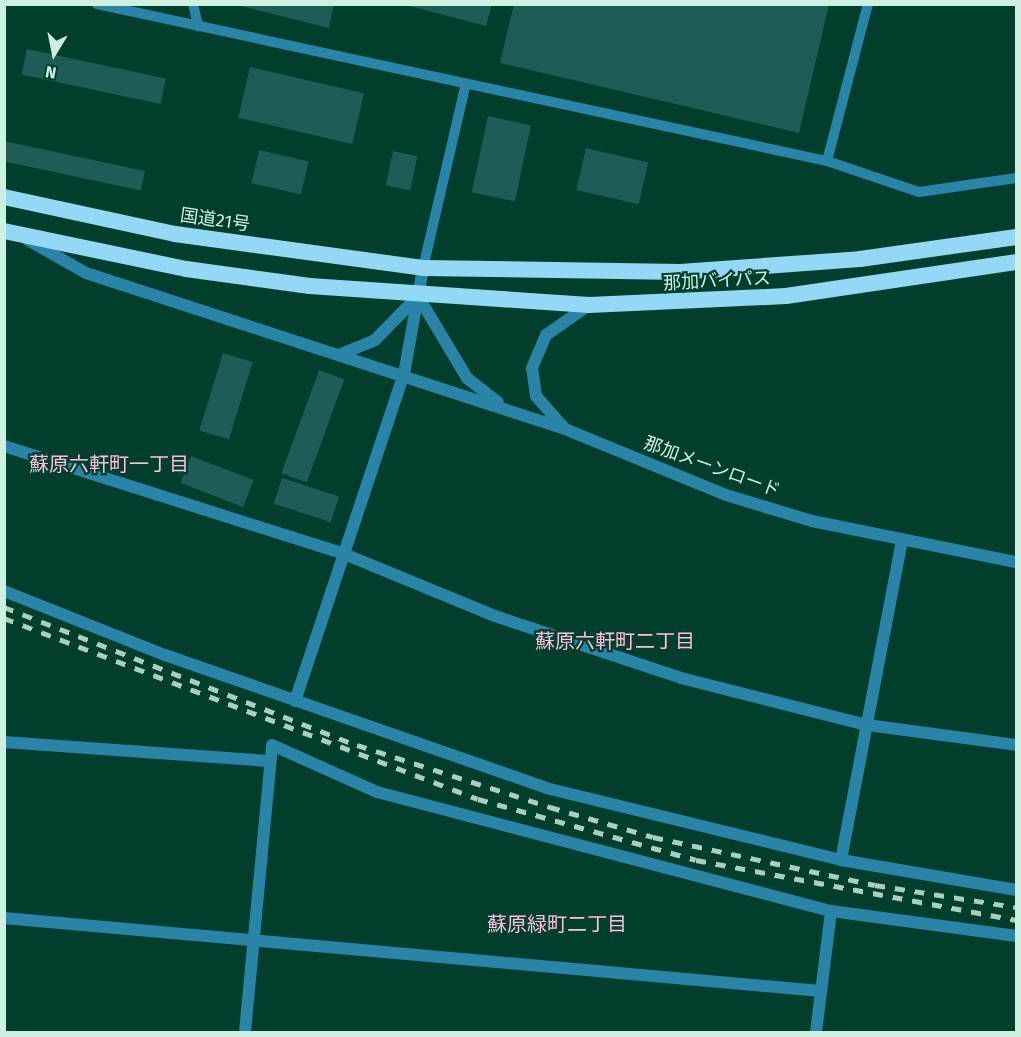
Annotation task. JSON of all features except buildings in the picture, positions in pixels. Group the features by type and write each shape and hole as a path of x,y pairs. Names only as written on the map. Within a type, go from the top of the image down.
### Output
{"highway":[{"name":"国道21号","path":"4,197 176,234 423,268"},
{"path":"11,232 186,268 418,296"},
{"name":"那加バイパス","path":"423,268 680,272 860,259 1017,237"},
{"name":"那加バイパス","path":"418,296 589,306 786,296 1017,262"}],"street":[{"name":"那加メーンロード","path":"11,232 86,273 404,374 565,429 726,495 902,541 1017,562"},
{"path":"295,701 342,553 404,374 423,268"},
{"path":"341,354 375,340 418,296"},
{"path":"418,296 467,378 520,414"},
{"path":"565,429 536,396 532,368 546,335 589,306"},
{"path":"4,446 342,553 495,616 614,656 867,725 1017,745"},
{"path":"841,860 902,541"},
{"path":"4,591 295,701 546,788 841,860 1017,890"},
{"path":"4,742 268,761"},
{"path":"245,1032 268,761 272,745 377,792 831,911 1017,936"},
{"path":"816,1032 831,911"},
{"path":"4,918 252,938 821,991"}],"lane":[{"path":"97,4 465,87 827,161 919,192 1017,178"},
{"path":"193,4 198,26"},
{"path":"827,161 868,4"},
{"path":"423,268 465,87"}],"railway":[{"path":"4,607 357,745 550,807 653,837 875,885 1016,907"},
{"path":"4,618 478,799 696,860 1016,920"}],"district":[{"name":"蘇原六軒町一丁目","path":"109,464"},
{"name":"蘇原六軒町二丁目","path":"615,641"},
{"name":"蘇原緑町二丁目","path":"557,924"}]}
